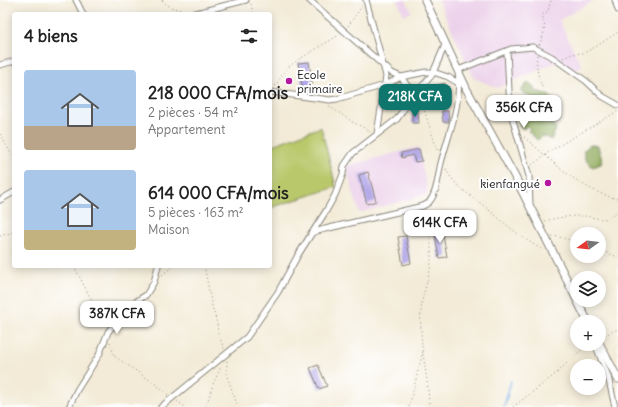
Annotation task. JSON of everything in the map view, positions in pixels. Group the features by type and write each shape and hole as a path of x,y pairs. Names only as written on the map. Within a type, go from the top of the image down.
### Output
{"main road":[{"path":"424,0 467,90 530,206 570,286"},
{"path":"603,351 618,379"}],"street":[{"path":"76,0 82,12"},
{"path":"201,12 246,0"},
{"path":"309,0 383,66 392,73 401,77 414,95"},
{"path":"366,0 386,76 375,135"},
{"path":"615,0 618,10"},
{"path":"161,407 247,337 278,292 311,233 335,195 347,159 375,135 397,119 433,72 445,45"},
{"path":"311,233 423,206 430,202 434,193 455,118 460,83 458,70 507,50 520,47 538,48 586,81 602,96 618,105"},
{"path":"507,50 510,110 529,176 530,206"},
{"path":"0,65 12,62"},
{"path":"272,92 330,100 385,85 401,77 426,72 433,72 448,77 460,83 467,90"},
{"path":"0,200 12,193"},
{"path":"69,407 77,390 99,355 108,332 128,307 146,295 154,282 158,268"},
{"path":"598,351 608,376 615,407"}],"path":[{"path":"162,0 165,4 174,9 186,12"},
{"path":"250,0 253,12"},
{"path":"542,89 536,66 538,48 545,28 542,15 548,11 551,0"},
{"path":"279,81 287,68 345,31 361,6"},
{"path":"552,57 561,58 572,54 584,53 618,32"},
{"path":"414,95 424,110 448,175 460,188 521,237 532,245 554,254"},
{"path":"329,106 375,135"},
{"path":"527,169 546,155 618,111"},
{"path":"515,130 546,155 568,176 608,197 618,199"},
{"path":"0,134 12,155"},
{"path":"428,407 427,378 420,318 423,298 430,271 432,250 429,224 430,202"},
{"path":"538,222 568,216 582,215 598,220 605,219 618,210"},
{"path":"0,236 12,233"},
{"path":"545,235 570,240"},
{"path":"606,253 618,257"},
{"path":"75,268 102,318 108,332 114,356 154,383 185,407"},
{"path":"154,282 171,268"},
{"path":"204,268 218,333 226,354 227,376 238,407"},
{"path":"102,318 113,311 128,307"},
{"path":"606,335 618,329"},
{"path":"409,407 423,350"},
{"path":"513,407 557,373 581,351"},
{"path":"206,407 213,384 221,366"}],"shaded area":[{"path":"397,0 406,0 412,12 404,15"},
{"path":"438,0 595,0 559,20 582,67 572,71 559,61 497,88 474,78"},
{"path":"418,147 428,194 359,213 346,166"}],"green space":[{"path":"530,83 534,87 535,91 548,94 558,106 552,123 556,129 551,140 543,136 537,140 528,131 530,129 527,126 524,129 520,127 516,106 523,102 528,104 530,96 521,92 525,85"},
{"path":"321,127 336,187 272,207 272,145"},
{"path":"590,145 598,146 602,160 601,164 593,167 587,162 584,155 584,150"}],"building":[{"path":"309,62 313,89 303,91 298,63"},
{"path":"445,83 446,90 433,93 433,86"},
{"path":"442,111 448,111 449,122 443,122"},
{"path":"418,112 419,123 412,123 412,113"},
{"path":"419,149 422,161 415,162 413,155 402,158 401,153"},
{"path":"368,172 376,201 367,204 359,175"},
{"path":"442,229 447,257 439,258 434,230"},
{"path":"406,236 411,263 403,265 398,237"},
{"path":"318,365 327,386 319,389 310,368"}],"waterway":[{"path":"504,407 511,381"}],"place":[{"name":"Ecole primaire","path":"289,81"},
{"name":"kienfangué","path":"548,183"}]}
